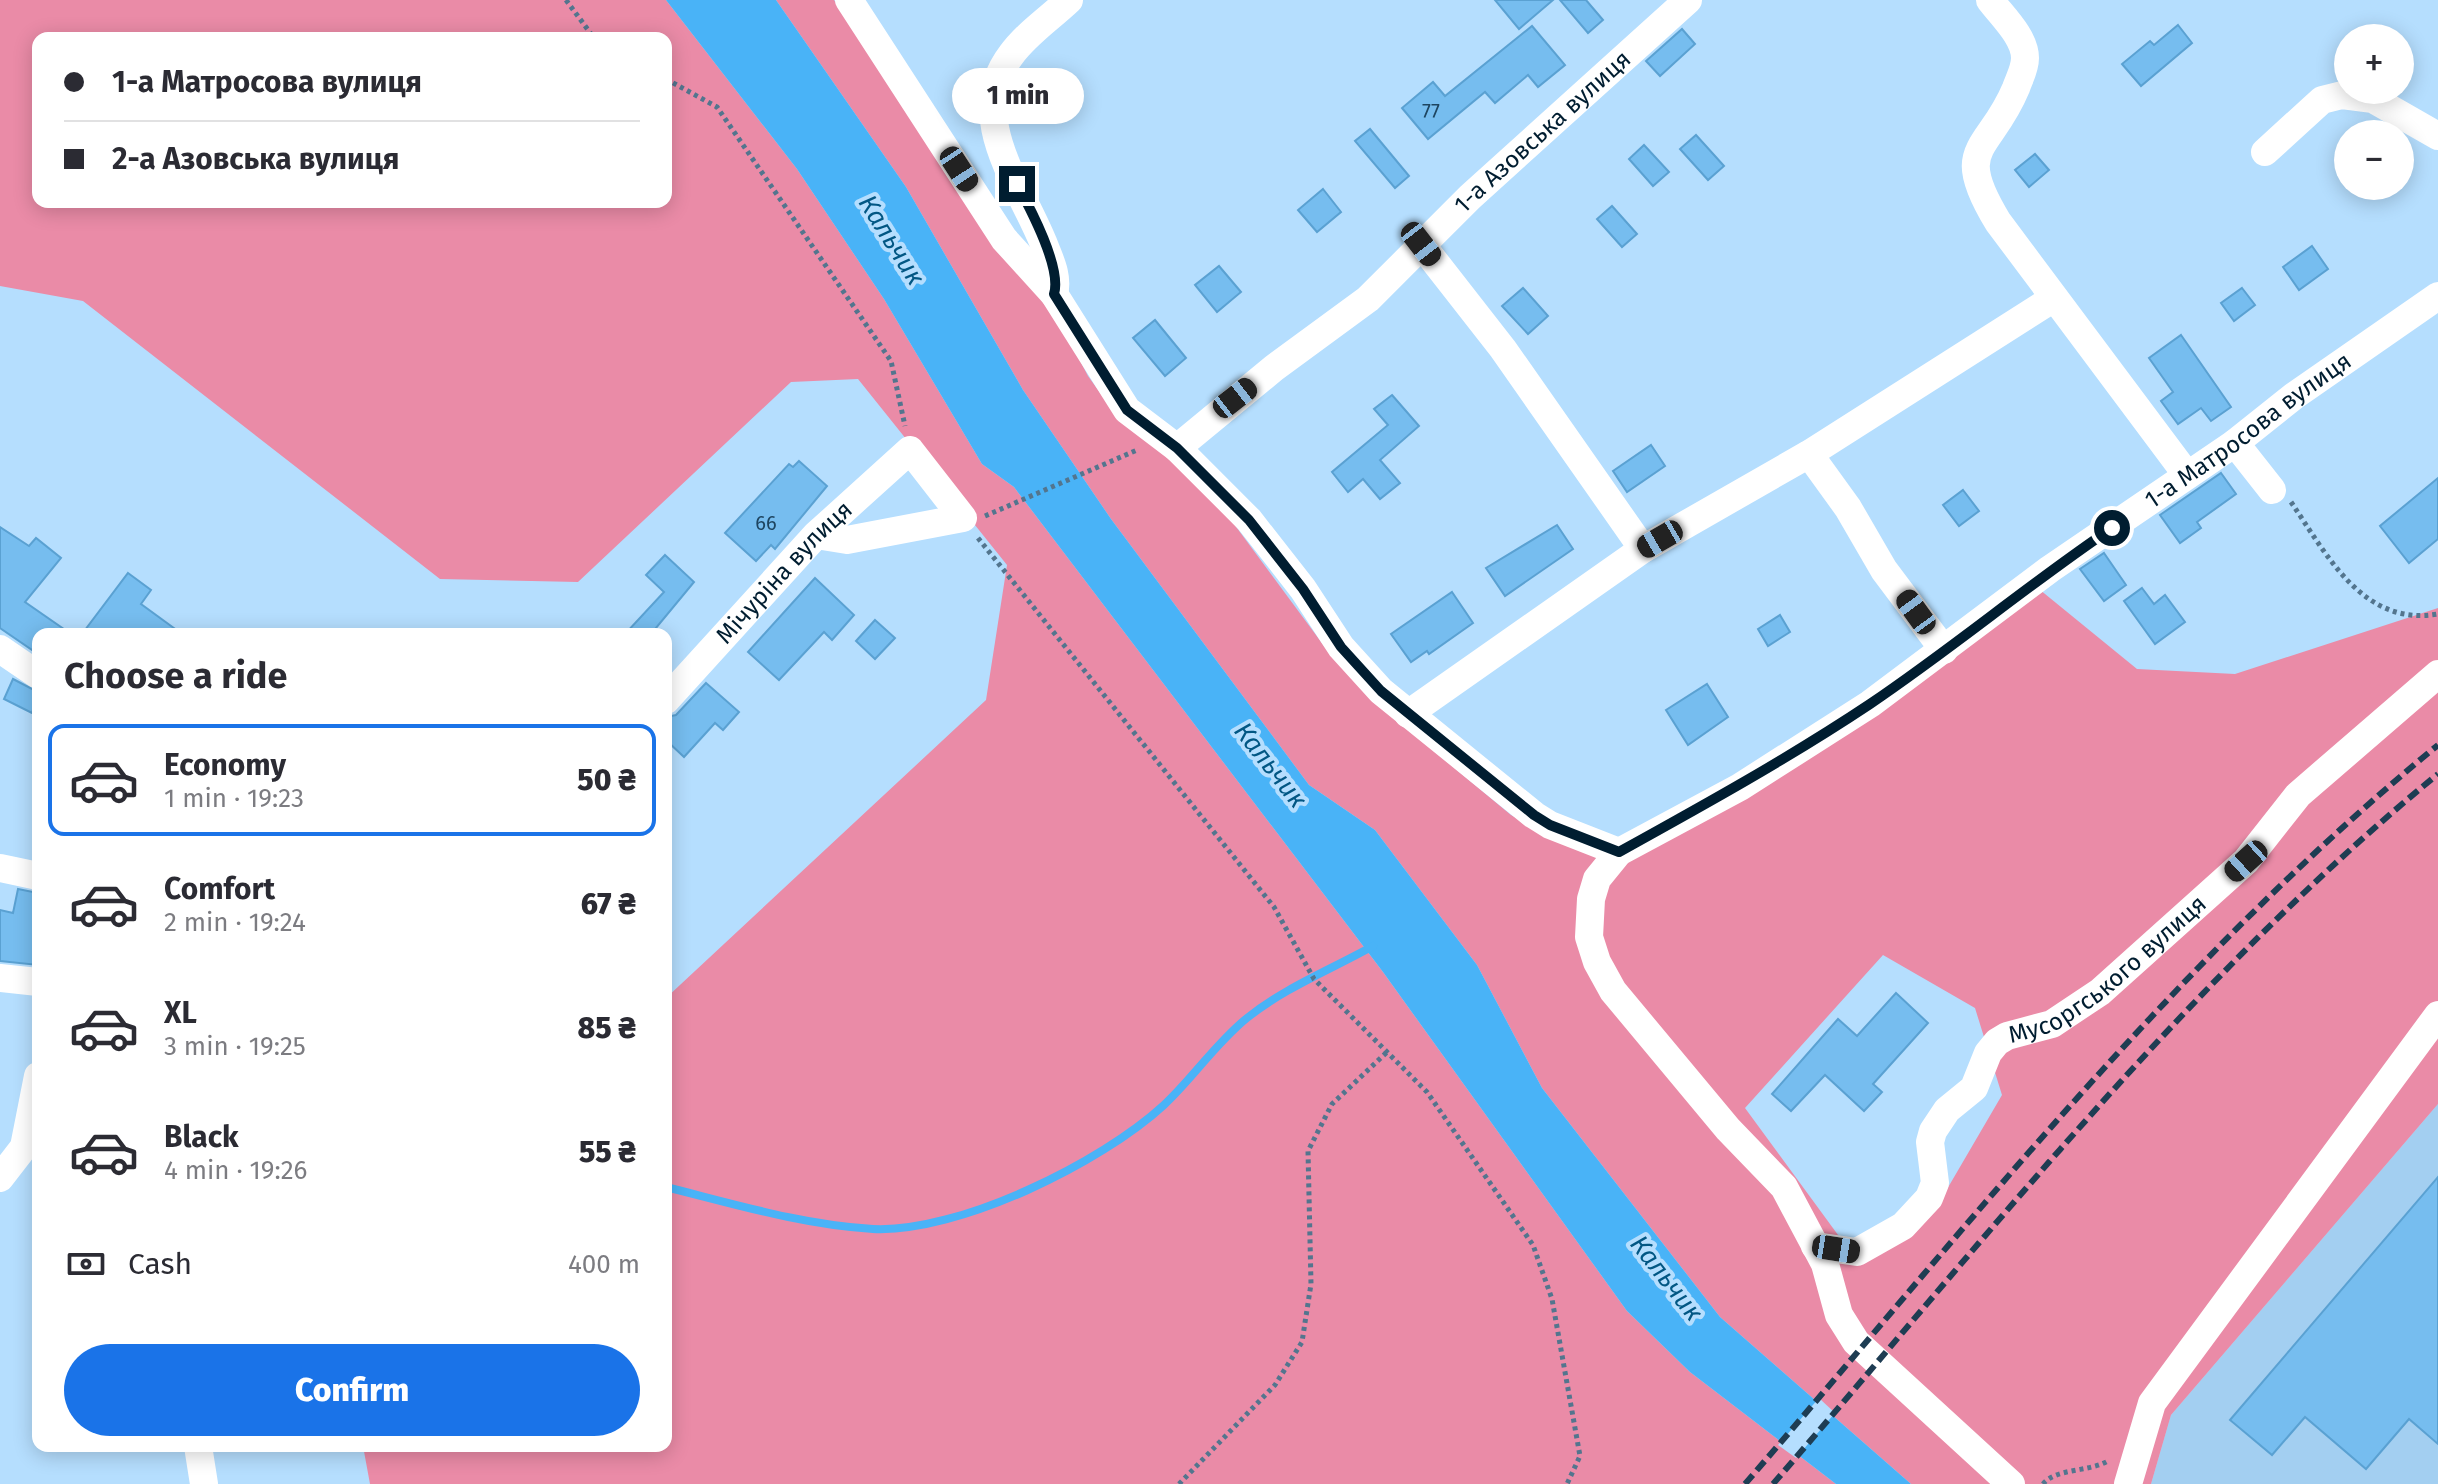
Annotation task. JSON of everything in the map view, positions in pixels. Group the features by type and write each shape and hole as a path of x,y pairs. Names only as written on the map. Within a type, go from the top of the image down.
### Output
{"street":[{"path":"849,0 1004,239 1054,294 1127,410 1170,443 1249,520 1303,589 1341,647 1381,691 1408,714 1550,825 1619,852 1597,879 1591,899 1589,937 1597,962 1613,991 1728,1129 1784,1187 1825,1264 1836,1302 1856,1342 2011,1484"},
{"path":"1054,294 1057,284 1053,266 1031,209 998,147 991,114 995,86 1009,57 1069,0"},
{"name":"1-а Азовська вулиця","path":"1170,443 1368,299 1421,244 1688,0"},
{"path":"1990,0 2015,32 2025,59 2012,98 1980,144 1974,165 1978,187 1998,222 2187,475"},
{"path":"2265,152 2322,100 2342,95 2373,99 2398,110 2438,136"},
{"path":"1421,244 1503,349 1643,549"},
{"name":"1-а Матросова вулиця","path":"1619,852 1770,769 1944,650 2050,569 2235,443 2294,396 2438,296"},
{"path":"1408,714 1643,549 1809,454 2054,298"},
{"path":"2235,443 2272,490"},
{"path":"816,535 847,540 963,518 910,450"},
{"name":"Мічуріна вулиця","path":"672,693 816,535 910,450"},
{"path":"1809,454 1848,508 1884,570 1944,650"},
{"path":"0,649 32,671"},
{"name":"Мусоргського вулиця","path":"1857,1252 1903,1226 1929,1198 1935,1183 1930,1142 1933,1131 1947,1110 1974,1088 1988,1053 1997,1042 2007,1036 2052,1024 2100,992 2246,861 2298,795 2438,674"},
{"path":"0,868 32,875"},
{"path":"0,978 32,981"},
{"path":"2128,1484 2152,1403 2438,1015"},
{"path":"0,1178 24,1147 32,1106"},
{"path":"1815,1246 1857,1252 1836,1302"},
{"path":"199,1452 204,1484"}],"path":[{"path":"566,0 590,32"},
{"path":"672,82 717,107 891,361 910,450"},
{"path":"993,516 1099,467 1170,443"},
{"path":"2272,490 2292,502 2324,553 2356,588 2393,613 2420,617 2438,614"},
{"path":"963,518 1274,907 1314,979 1427,1092 1533,1245 1552,1299 1580,1456 1567,1484"},
{"path":"1179,1484 1275,1385 1302,1342 1311,1284 1308,1151 1332,1104 1387,1052"},
{"path":"2043,1484 2048,1478 2095,1468"}],"shaded area":[{"path":"0,0 666,0 797,169 884,299 982,464 1014,487 1383,972 1627,1311 1690,1372 1836,1484 370,1484 364,1452 672,1452 672,992 986,700 1007,565 858,379 791,382 578,582 440,579 83,301 0,286"},
{"path":"776,0 834,0 985,233 1029,262 1088,376 1119,419 1153,443 1234,524 1333,658 1393,717 1511,815 1540,831 1618,849 2034,585 2137,669 2235,674 2438,608 2438,1104 2171,1415 2151,1484 1911,1484 1720,1317 1542,1088 1477,965 1375,830 1309,785 1111,519 1023,390 906,187","holes":["1883,955 1975,1008 2002,1095 1936,1208 1860,1265 1745,1108"]},
{"path":"2438,1104 2438,1484 2151,1484 2171,1415"}],"water":[{"name":"Кальчик","path":"666,0 776,0 906,187 1023,390 1111,519 1309,785 1375,830 1477,965 1542,1088 1720,1317 1911,1484 1836,1484 1690,1372 1627,1311 1383,972 1014,487 982,464 884,299 797,169"}],"pier":[{"path":"1819,1398 1835,1413 1796,1458 1778,1445"}],"building":[{"path":"1495,0 1553,0 1519,29"},
{"path":"1560,0 1586,0 1603,20 1588,33"},
{"path":"2178,25 2192,43 2141,86 2122,64 2150,41 2154,45"},
{"path":"1532,26 1565,65 1538,87 1528,75 1495,103 1485,92 1428,139 1402,108 1433,82 1445,96"},
{"path":"1682,29 1695,44 1660,76 1646,61"},
{"path":"1370,129 1409,176 1395,188 1355,141"},
{"path":"1696,135 1724,166 1708,180 1680,149"},
{"path":"1644,145 1669,172 1653,186 1629,159"},
{"path":"2035,154 2049,170 2029,187 2015,170"},
{"path":"1323,189 1341,212 1317,232 1298,210"},
{"path":"1612,206 1637,234 1622,247 1597,219"},
{"path":"2312,246 2328,269 2299,290 2283,267"},
{"path":"1219,266 1241,292 1217,312 1195,285"},
{"path":"1523,288 1548,316 1528,334 1502,306"},
{"path":"2242,288 2255,305 2234,321 2221,303"},
{"path":"1155,320 1186,358 1165,376 1133,338"},
{"path":"2181,335 2231,407 2211,421 2201,408 2178,424 2161,401 2173,392 2149,358"},
{"path":"1392,395 1419,426 1380,460 1400,483 1380,499 1363,479 1348,492 1332,472 1388,425 1374,409"},
{"path":"1651,445 1665,466 1627,492 1613,471"},
{"path":"799,461 827,486 775,549 771,545 756,561 725,533 789,464 793,467"},
{"path":"2221,473 2236,494 2197,522 2201,528 2180,543 2160,515"},
{"path":"2438,478 2438,539 2409,563 2380,526"},
{"path":"1963,490 1979,511 1959,526 1943,505"},
{"path":"1557,525 1573,549 1505,596 1486,568"},
{"path":"0,527 29,546 36,538 61,558 25,602 62,628 32,628 32,650 0,628"},
{"path":"2104,553 2126,585 2104,601 2080,569"},
{"path":"665,555 694,582 656,628 631,628 664,592 646,575"},
{"path":"128,573 151,590 141,604 174,628 87,628"},
{"path":"815,578 854,615 832,640 824,632 779,680 748,652"},
{"path":"2142,588 2154,604 2165,595 2185,622 2155,644 2124,601"},
{"path":"1452,592 1473,623 1429,654 1427,651 1411,662 1391,634"},
{"path":"1780,615 1790,632 1768,646 1758,629"},
{"path":"875,620 895,638 875,659 856,641"},
{"path":"13,679 32,689 32,713 4,699"},
{"path":"706,683 739,712 723,730 715,723 684,757 672,746 672,716"},
{"path":"1707,684 1728,717 1688,745 1666,710"},
{"path":"18,889 32,892 32,964 0,961 0,910 13,913"},
{"path":"1896,993 1928,1023 1873,1084 1882,1092 1864,1111 1825,1075 1791,1111 1772,1094 1838,1019 1857,1036"},
{"path":"2438,1177 2438,1444 2409,1419 2366,1469 2305,1417 2272,1455 2230,1420"}],"waterway":[{"path":"672,1189 795,1218 873,1229 908,1227 986,1207 1067,1171 1137,1127 1164,1105 1225,1039 1261,1007 1373,946"}],"railway":[{"path":"1745,1484 1992,1195 2162,1006 2342,828 2438,745"},
{"path":"1773,1484 2091,1114 2174,1024 2259,936 2347,853 2438,774"}],"route":[{"path":"1017,184 1031,209 1053,266 1057,284 1054,294 1127,410 1177,448 1249,520 1303,589 1341,647 1381,691 1534,815 1550,825 1619,852 1740,787 1870,704 2050,569 2112,528"}]}
